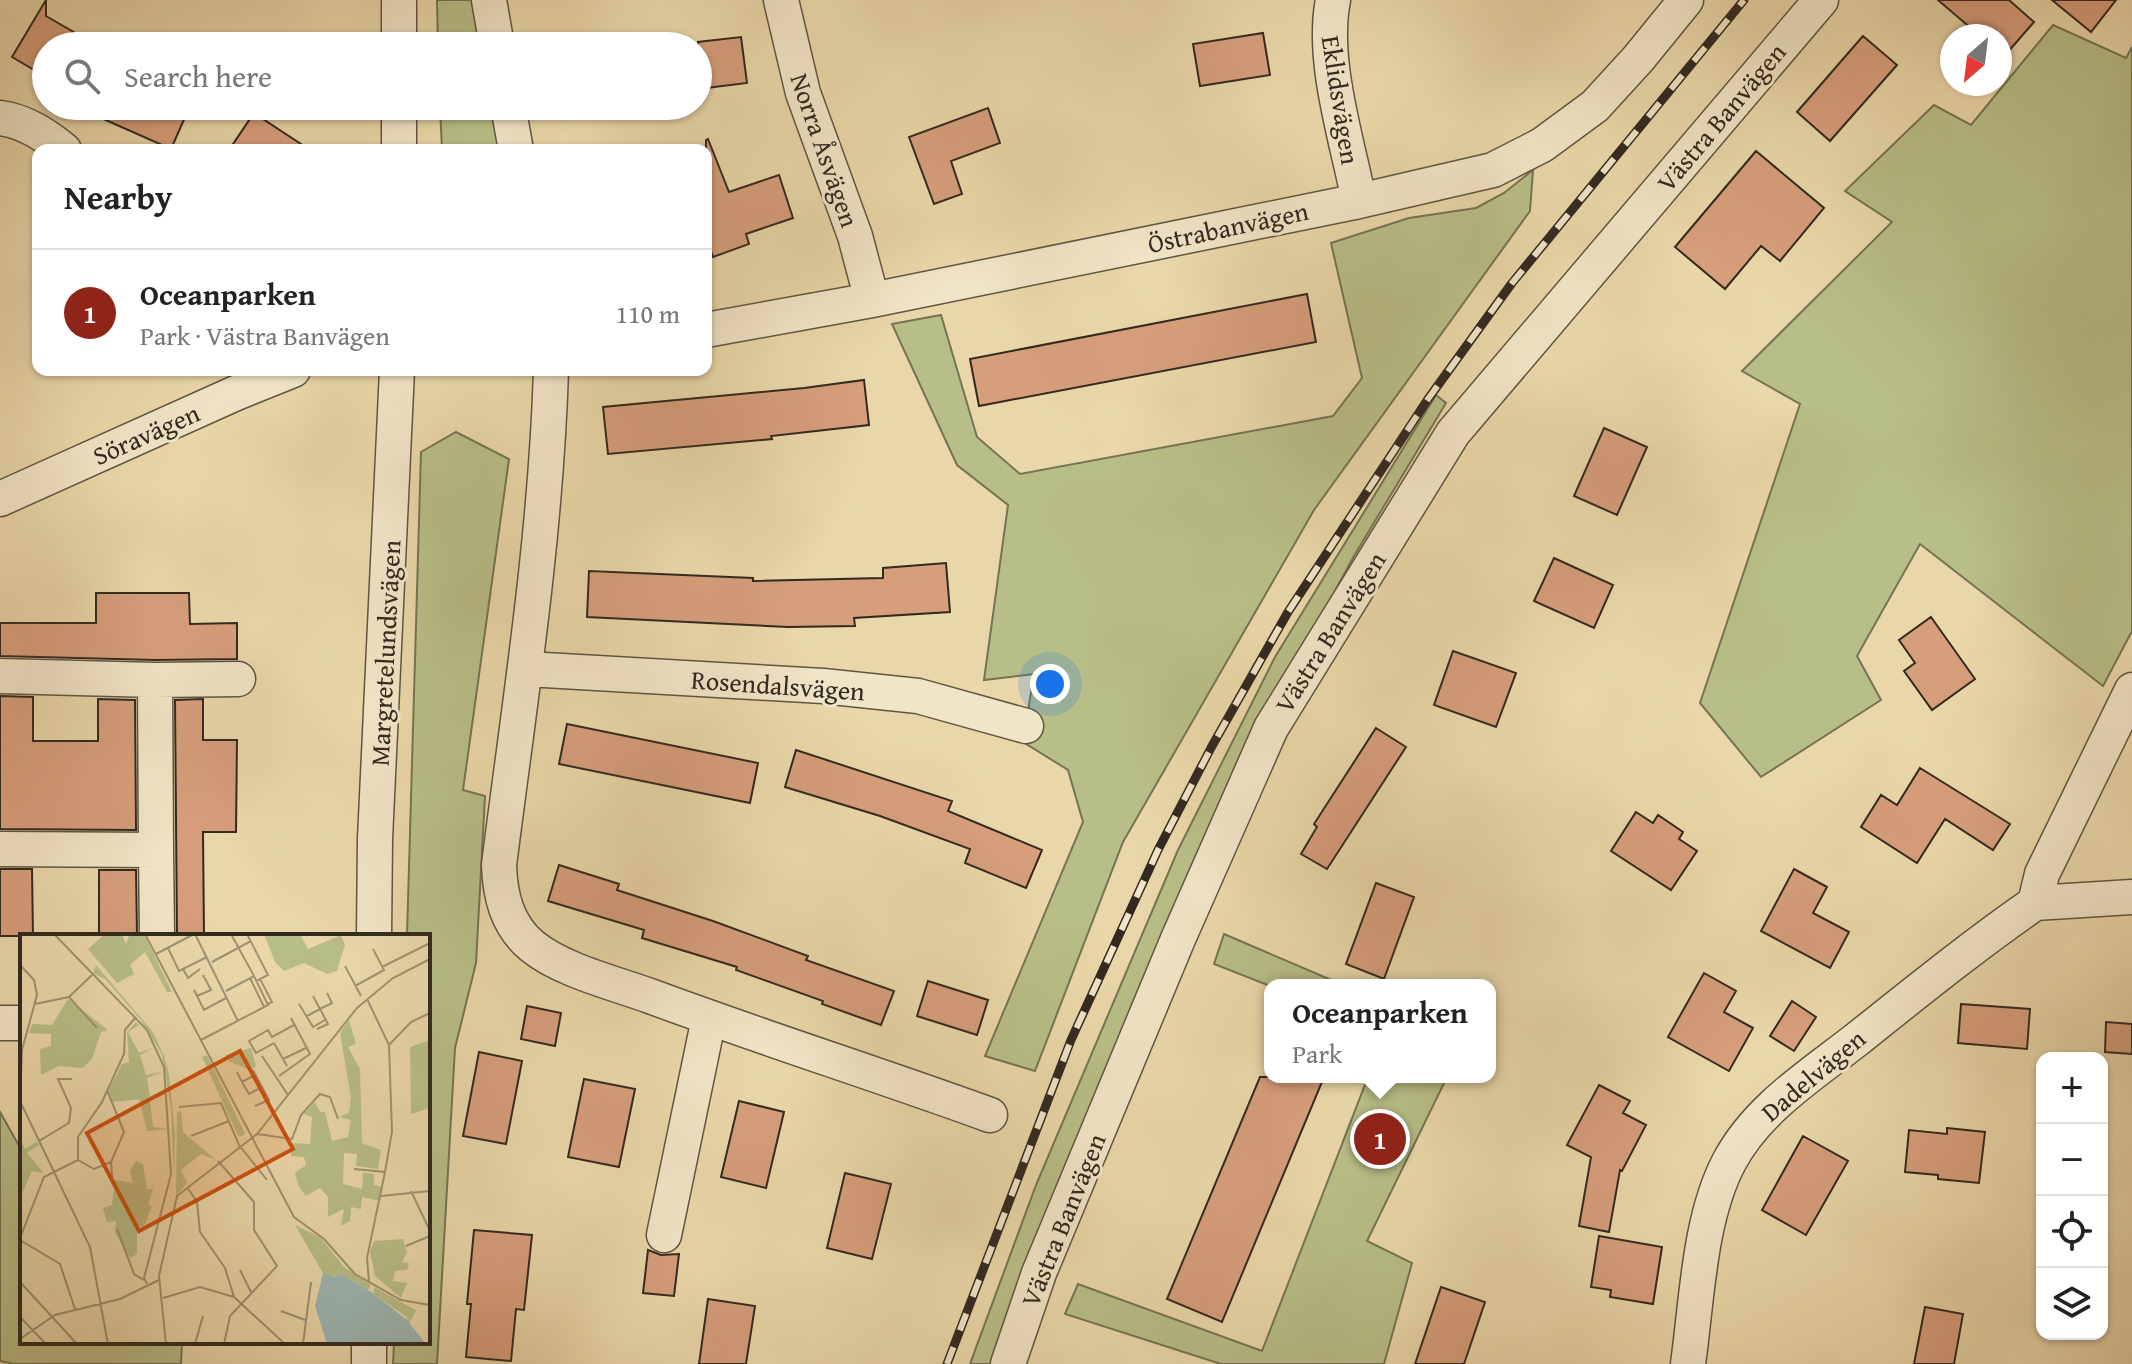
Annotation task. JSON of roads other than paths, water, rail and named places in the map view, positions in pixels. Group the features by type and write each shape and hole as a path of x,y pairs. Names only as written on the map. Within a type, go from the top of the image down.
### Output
{"street":[{"path":"399,0 399,32"},
{"path":"489,0 495,32"},
{"name":"Norra Åsvägen","path":"781,0 803,93 855,236 872,300"},
{"name":"Eklidsvägen","path":"1333,0 1328,24 1331,60 1359,201"},
{"name":"Östrabanvägen","path":"712,329 872,300 1359,201 1493,170 1542,145 1595,106 1686,0"},
{"name":"Västra Banvägen","path":"1008,1364 1045,1259 1178,939 1271,728 1453,433 1821,0"},
{"path":"0,118 13,119 56,144"},
{"path":"399,120 399,144"},
{"path":"511,120 515,144"},
{"name":"Söravägen","path":"0,499 278,376"},
{"name":"Margretelundsvägen","path":"374,934 375,839 397,376"},
{"path":"551,376 548,463 527,669 499,865 500,890 508,916 522,937 535,949 559,962 709,1018 990,1115"},
{"name":"Rosendalsvägen","path":"527,669 823,686 918,696 1026,726"},
{"path":"0,676 238,679"},
{"path":"155,680 157,934"},
{"path":"2132,690 2042,874 2035,903 2132,897"},
{"path":"0,849 156,850"},
{"name":"Dadelvägen","path":"1688,1364 1704,1248 1715,1196 1729,1161 1758,1119 1976,944 2035,903"},
{"path":"664,1235 709,1018"}],"railway":[{"path":"947,1364 1071,1040 1158,850 1212,746 1288,612 1428,399 1512,283 1744,0"}],"place":[{"name":"Oceanparken","path":"1380,1139"}]}
